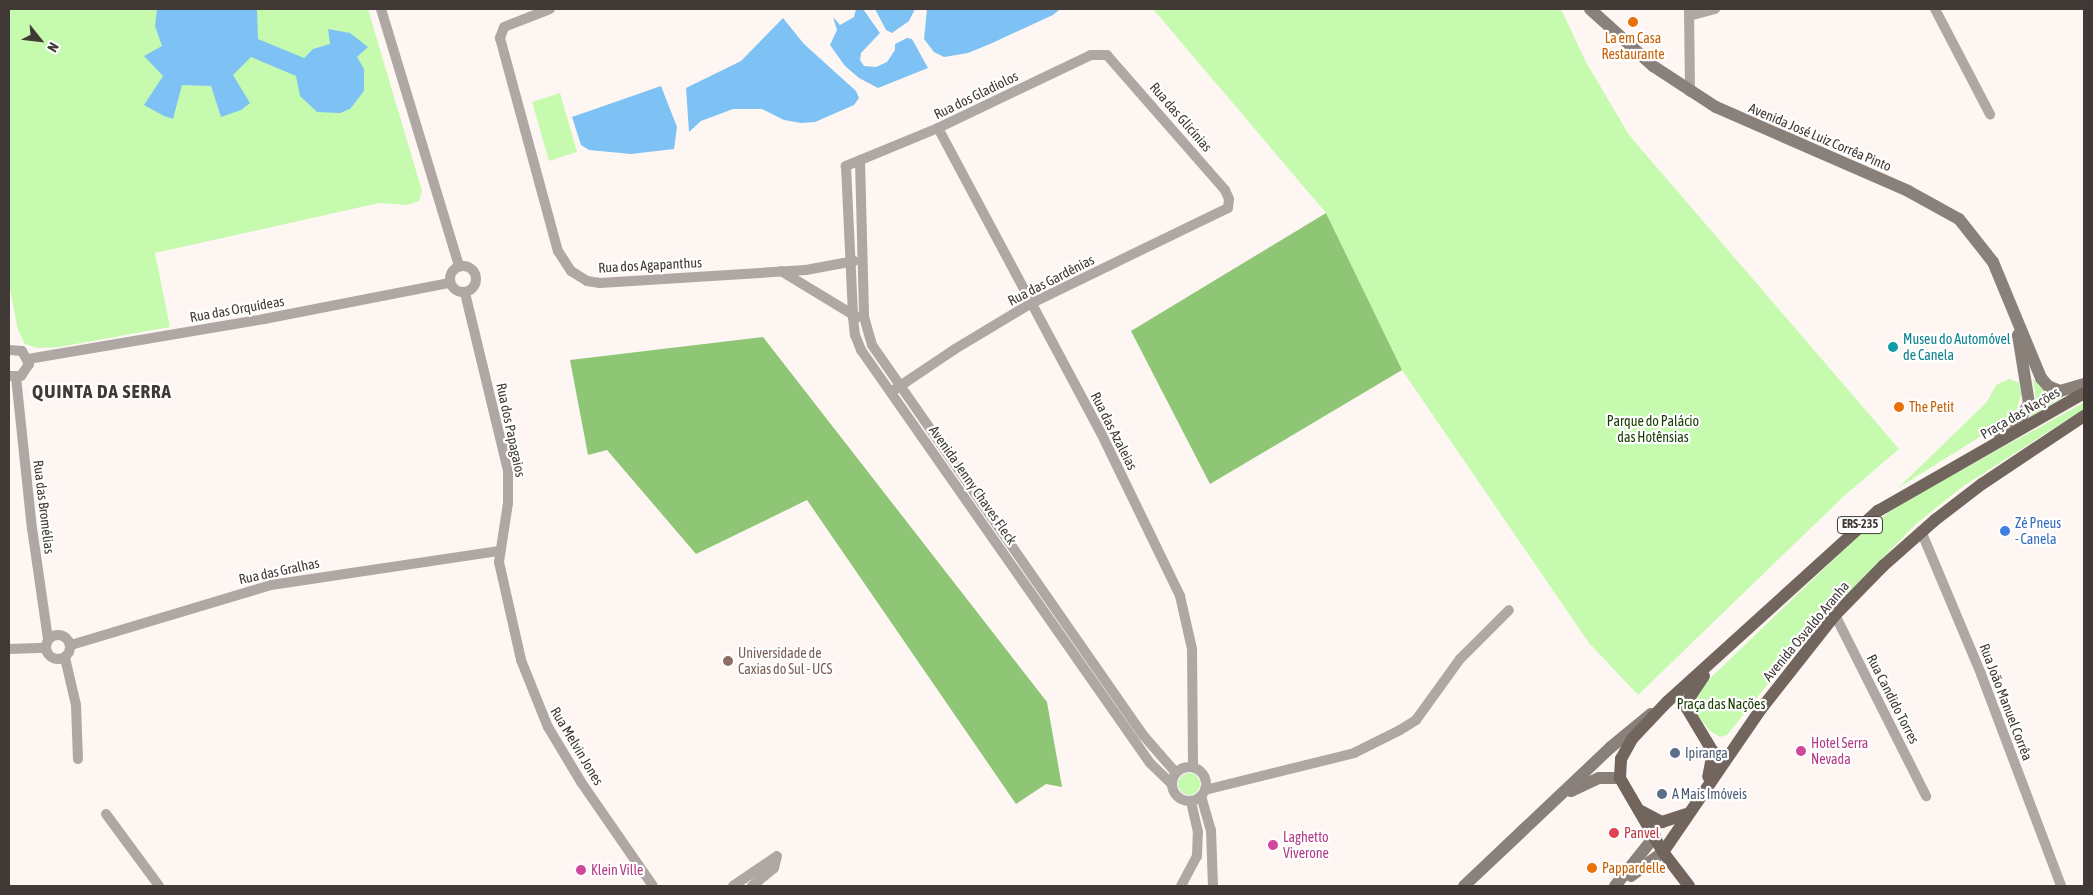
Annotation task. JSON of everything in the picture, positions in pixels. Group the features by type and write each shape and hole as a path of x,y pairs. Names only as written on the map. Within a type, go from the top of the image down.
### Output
{"main road":[{"name":"Praça das Nações","path":"1668,702 1878,511 2084,393"},
{"name":"Avenida Osvaldo Aranha","path":"1663,852 1686,814 1761,709 1835,614 1922,531 1982,484 2084,416"},
{"path":"1694,724 1686,707 1688,700 1731,644"},
{"path":"1689,886 1663,852 1620,778 1619,767 1626,749 1668,702 1694,724 1708,740 1714,757 1702,793"},
{"path":"1708,740 1718,744 1730,742 1761,709"},
{"path":"1641,812 1662,822 1686,814"}],"street":[{"path":"381,9 458,266"},
{"name":"Rua dos Agapanthus","path":"550,9 513,22 500,33 558,251 571,271 587,281 600,283 820,269 849,261 862,260"},
{"name":"Avenida José Luiz Corrêa Pinto","path":"1590,9 1623,42 1690,92 1747,122 1946,210 1972,232 1993,262 2045,383 2060,391 2084,384"},
{"path":"1690,92 1689,13 1715,9"},
{"path":"1935,9 1990,114"},
{"name":"Rua dos Gladiolos","path":"846,166 860,162 938,128 1091,55 1103,54"},
{"name":"Rua das Glicínias","path":"1103,54 1114,60 1225,190 1229,205"},
{"name":"Rua das Azaleias","path":"938,128 1030,304 1101,433 1180,596 1191,640 1193,767"},
{"name":"Avenida Jenny Chaves Fleck","path":"860,162 864,317 872,344 903,385 1143,735 1176,773"},
{"name":"Avenida Jenny Chaves Fleck","path":"846,166 853,317 855,335 861,350 1150,763 1172,784"},
{"name":"Rua das Gardênias","path":"892,392 955,349 1030,304 1225,210 1229,205"},
{"path":"458,266 468,267 475,274 474,288 465,293 455,291 450,283 451,273 458,266"},
{"path":"781,271 853,317 864,317"},
{"name":"Rua das Orquídeas","path":"28,359 264,319 450,283"},
{"name":"Rua dos Papagaios","path":"465,293 508,471 508,503 499,551 507,604"},
{"name":"Avenida José Luiz Corrêa Pinto","path":"1988,449 2020,420 2029,403 2013,310"},
{"path":"9,350 22,351 28,359 25,373 12,377"},
{"name":"Rua das Bromélias","path":"12,377 47,644"},
{"name":"Rua João Manuel Corrêa","path":"1922,531 1981,674 2061,886"},
{"name":"Rua das Gralhas","path":"71,645 271,585 499,551"},
{"name":"Rua Melvin Jones","path":"507,604 527,678 548,727 581,782 653,886"},
{"path":"1213,886 1211,830 1203,793 1204,776 1193,767 1180,769 1176,773 1172,784 1180,798 1191,801 1203,793 1354,752 1400,730 1416,720 1460,658 1509,610"},
{"name":"Rua Candido Torres","path":"1835,614 1926,796"},
{"path":"9,649 47,644 62,635 71,645 64,658 76,705 78,759"},
{"path":"47,644 55,659 64,658"},
{"name":"ERS-235","path":"1555,803 1628,732 1668,702"},
{"path":"1464,886 1555,803 1599,778 1620,778"},
{"path":"1182,886 1197,856 1198,832 1191,801"},
{"path":"106,814 159,886"},
{"name":"Avenida Osvaldo Aranha","path":"1616,886 1654,836"},
{"name":"Avenida Osvaldo Aranha","path":"1616,886 1663,852"},
{"path":"733,886 777,856 774,868 752,886"}],"green space":[{"path":"9,9 368,9 422,191 419,201 407,205 379,203 155,253 170,327 59,347 38,348 25,344 18,330 9,284"},
{"name":"Parque do Palácio das Hotênsias","path":"1153,9 1561,9 1586,62 1629,135 1899,449 1844,496 1638,695 1589,643 1402,370 1326,213"},
{"path":"560,93 577,152 549,161 532,102"},
{"path":"1326,213 1402,370 1210,484 1131,331"},
{"path":"763,337 1047,702 1062,787 1046,784 1016,804 807,500 696,554 607,450 588,455 570,360"},
{"path":"2009,379 2019,383 2021,395 2015,415 1898,488 1987,402 1996,385"},
{"path":"2033,379 2044,389 2065,396 2030,417 2036,401"},
{"name":"Praça das Nações","path":"2083,403 2084,409 1962,487 1916,524 1809,633 1727,735 1720,737 1710,731 1692,708 1696,692 1860,534 1900,504"},
{"path":"1189,773 1197,776 1200,784 1197,792 1189,795 1181,792 1178,784 1181,776"}],"water":[{"path":"157,9 257,9 258,39 304,58 313,49 330,44 328,29 350,33 368,47 357,57 364,69 364,91 350,109 340,113 317,112 300,96 296,76 251,57 233,75 250,103 241,110 221,117 211,86 182,85 173,119 164,116 144,105 163,76 144,56 162,46 155,26"},
{"path":"856,9 863,9 880,33 861,53 860,60 864,66 876,67 887,62 895,50 895,44 907,38 912,39 928,68 878,88 859,78 845,66 830,45 837,30 833,17 840,25 854,17"},
{"path":"875,9 915,9 909,21 892,33 886,30"},
{"path":"927,9 1060,9 1053,15 990,44 968,53 944,57 934,52 924,39"},
{"path":"783,18 804,44 856,91 859,98 854,105 815,122 801,123 784,120 762,109 733,109 701,121 689,132 686,88 741,61"},
{"path":"661,86 677,127 674,149 631,154 589,150 581,145 572,117"}],"place":[{"name":"La em Casa Restaurante","path":"1633,22"},
{"name":"Museu do Automóvel de Canela","path":"1893,347"},
{"name":"The Petit","path":"1899,407"},
{"name":"Zé Pneus - Canela","path":"2005,531"},
{"name":"Universidade de Caxias do Sul - UCS","path":"728,661"},
{"name":"Hotel Serra Nevada","path":"1801,751"},
{"name":"Ipiranga","path":"1675,753"},
{"name":"A Mais Imóveis","path":"1662,794"},
{"name":"Panvel","path":"1614,833"},
{"name":"Laghetto Viverone","path":"1273,845"},
{"name":"Pappardelle","path":"1592,868"},
{"name":"Klein Ville","path":"581,870"}],"district":[{"name":"QUINTA DA SERRA","path":"102,392"}]}
